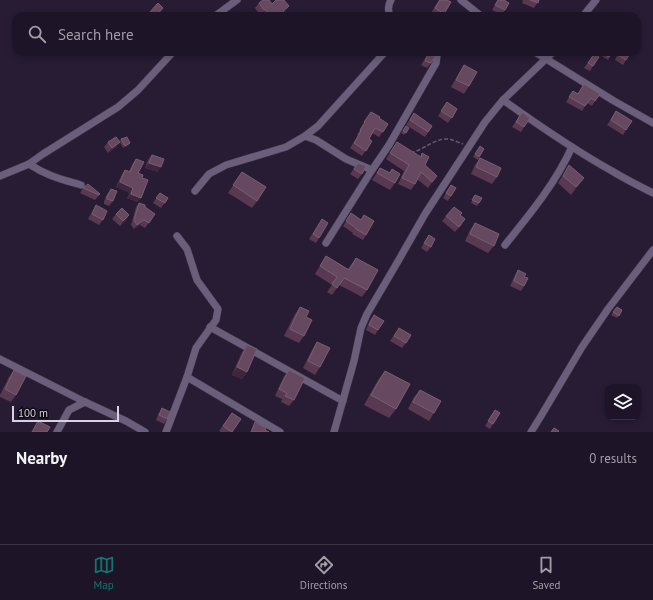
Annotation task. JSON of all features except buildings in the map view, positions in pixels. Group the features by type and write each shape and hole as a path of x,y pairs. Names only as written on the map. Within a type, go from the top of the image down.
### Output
{"street":[{"path":"220,12 237,0"},
{"path":"389,12 391,0"},
{"path":"461,0 476,12"},
{"path":"586,12 596,0"},
{"path":"0,176 29,164 118,106 138,90 169,56"},
{"path":"195,191 209,174 226,165 286,147 305,136 318,126 381,56"},
{"path":"326,243 389,145 436,63 437,56"},
{"path":"541,56 653,123"},
{"path":"334,432 366,314 426,214 484,122 503,100 549,56"},
{"path":"503,100 530,120 572,147 653,193"},
{"path":"305,136 316,140 346,159 372,170"},
{"path":"505,245 547,191 565,162 572,147"},
{"path":"29,164 39,171 56,178 81,185"},
{"path":"166,432 196,348 216,320 218,309 197,280 188,249 178,236"},
{"path":"530,432 582,347 608,309 653,250"},
{"path":"210,327 343,401"},
{"path":"0,359 126,421 145,432"},
{"path":"186,377 280,432"},
{"path":"57,432 69,410 85,402"}],"path":[{"path":"407,152 411,153 418,151 435,142 448,139 469,146"}]}
